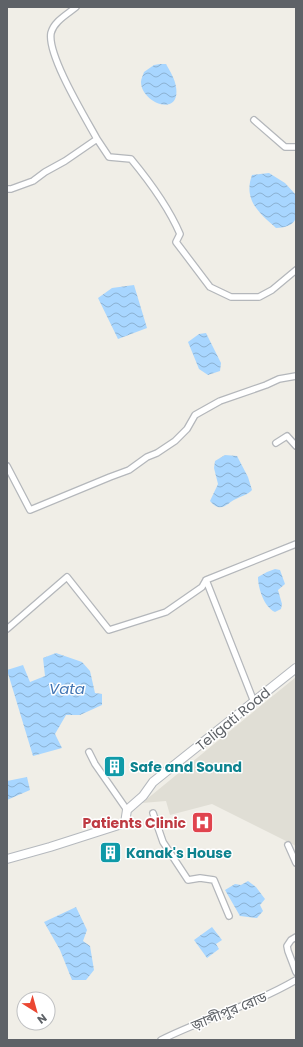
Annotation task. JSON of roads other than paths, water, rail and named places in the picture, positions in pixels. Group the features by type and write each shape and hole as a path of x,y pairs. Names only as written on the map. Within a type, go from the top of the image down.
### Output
{"main road":[{"name":"Teligati Road","path":"128,810 143,796 153,782 296,668"},
{"path":"7,859 125,823 128,810"}],"street":[{"path":"76,7 56,23 51,32 51,43 56,62 97,139 109,157 131,159 159,195 174,219 180,234 176,242 210,287 231,297 259,297 272,290 296,270"},
{"path":"254,120 285,147 296,147"},
{"path":"7,189 33,181 97,139"},
{"path":"7,466 30,510 110,476 129,470 147,457 157,453 175,441 187,429 195,415 220,401 279,379 296,376"},
{"path":"276,443 287,436 296,446"},
{"path":"7,629 67,577 109,630 166,612 202,587 206,580 296,544"},
{"path":"206,580 254,702"},
{"path":"89,752 95,764 128,810"},
{"path":"153,813 163,842 188,880 200,878 214,880 229,916"},
{"path":"288,845 296,863"},
{"path":"296,937 291,940 287,946 296,972"},
{"name":"জ়াব্দীপুর রোড","path":"161,1040 194,1024 270,994 296,980"}],"water":[{"path":"166,64 176,87 176,97 173,102 167,105 153,101 147,96 143,90 141,82 144,72 154,65"},
{"path":"269,173 285,183 296,195 295,219 290,225 276,228 264,217 251,199 250,184 252,175"},
{"path":"134,285 147,328 118,339 98,298 112,288"},
{"path":"206,333 221,363 220,371 208,375 199,369 188,342 199,334"},
{"path":"225,455 237,456 248,477 252,490 224,506 218,507 210,501 218,484 214,468 215,461"},
{"path":"275,569 280,570 285,584 278,590 282,604 281,609 275,612 271,610 262,597 258,577"},
{"name":"Vata","path":"56,653 82,662 90,671 95,693 102,694 102,705 80,715 66,715 55,734 62,748 33,756 7,670 23,665 30,682 45,676 43,658"},
{"path":"27,777 30,790 7,800 7,781"},
{"path":"248,881 256,887 265,899 260,905 263,911 257,918 240,916 225,890 235,884 241,885"},
{"path":"76,907 87,930 83,941 90,946 94,970 86,980 72,980 60,950 44,922"},
{"path":"212,927 222,940 216,944 219,949 207,958 194,940"}],"place":[{"name":"Safe and Sound","path":"115,767"},
{"name":"Patients Clinic","path":"202,823"},
{"name":"Kanak's House","path":"110,853"}]}
